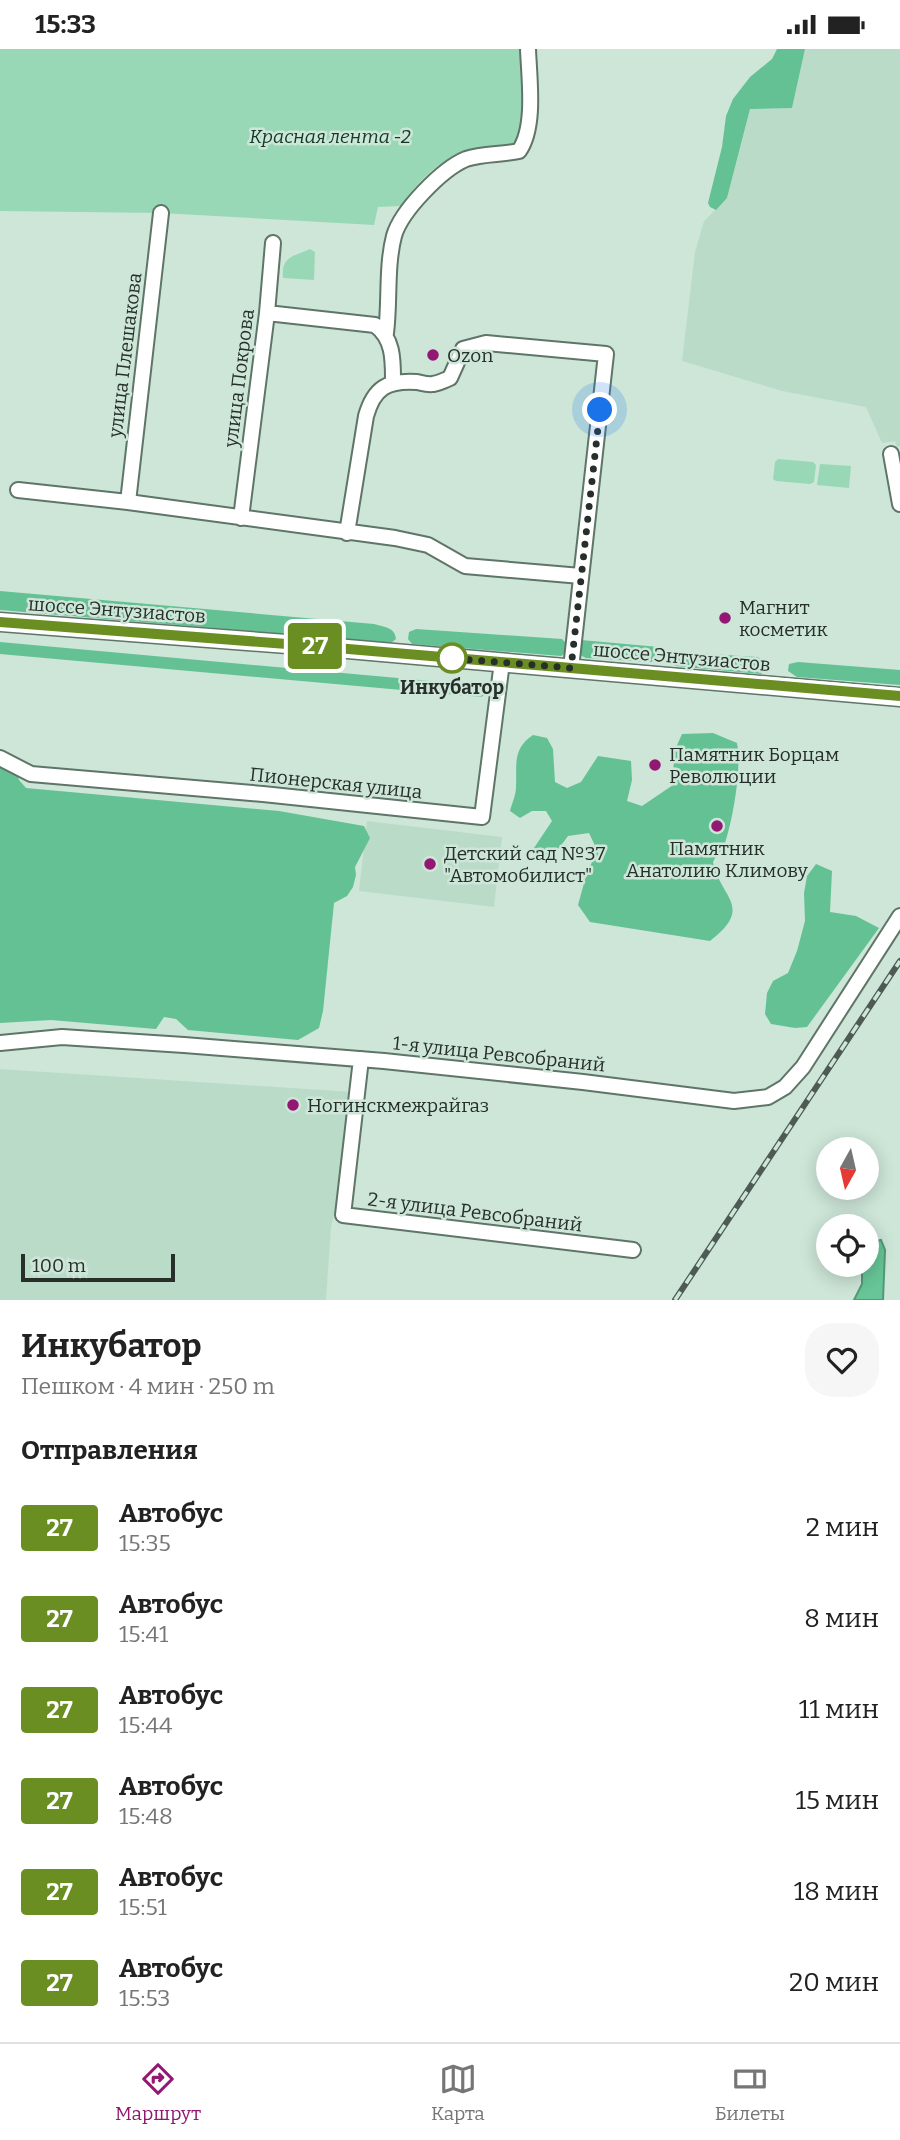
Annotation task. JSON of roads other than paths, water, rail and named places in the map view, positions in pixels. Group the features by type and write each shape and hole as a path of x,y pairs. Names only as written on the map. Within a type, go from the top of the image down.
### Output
{"main road":[{"name":"шоссе Энтузиастов","path":"0,622 900,697"}],"street":[{"path":"393,383 391,349 386,333 394,235 419,195 445,172 466,160 482,155 519,152 526,141 529,119 528,49"},
{"name":"улица Плешакова","path":"128,502 161,213"},
{"name":"улица Покрова","path":"241,518 267,313 273,243"},
{"path":"267,313 359,322 375,325 386,333"},
{"path":"347,533 366,416 371,400 382,389 393,383 433,384 450,378 463,349 486,343 606,354 571,668"},
{"path":"891,454 900,504"},
{"path":"18,490 128,502 428,545 465,566 581,576"},
{"name":"Пионерская улица","path":"0,758 31,774 263,794 482,817 502,662"},
{"name":"1-я улица Ревсобраний","path":"0,1042 62,1037 361,1059 734,1101 759,1100 785,1087 803,1067 900,916"},
{"name":"2-я улица Ревсобраний","path":"361,1059 343,1215 633,1250"}],"railway":[{"path":"675,1300 900,961"}],"place":[{"name":"Ozon","path":"433,355"},
{"name":"Магнит косметик","path":"725,618"},
{"name":"Инкубатор","path":"452,658"},
{"name":"Памятник Борцам Революции","path":"655,765"},
{"name":"Памятник Анатолию Климову","path":"717,826"},
{"name":"Детский сад №37 \"Автомобилист\"","path":"430,864"},
{"name":"Ногинскмежрайгаз","path":"293,1105"}],"park label":[{"name":"Красная лента -2","path":"330,136"}]}
